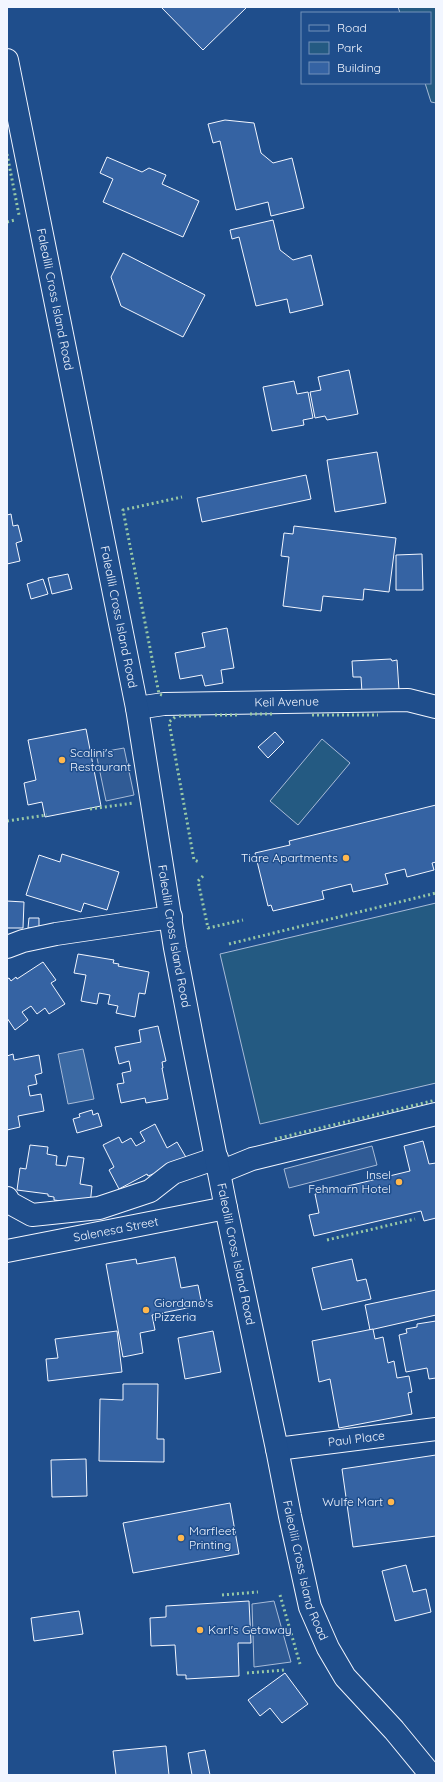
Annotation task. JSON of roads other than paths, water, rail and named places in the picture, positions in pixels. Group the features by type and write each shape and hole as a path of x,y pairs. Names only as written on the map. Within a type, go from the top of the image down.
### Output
{"main road":[{"name":"Falealili Cross Island Road","path":"7,60 137,708 190,1026 226,1208 278,1449 290,1516 310,1607 328,1648 345,1677 394,1730 431,1775"},
{"name":"Keil Avenue","path":"137,708 164,704 408,700 436,708"},
{"path":"7,947 23,941 56,934 171,917"},
{"path":"7,1198 10,1203 32,1215 99,1208 150,1191 173,1173 252,1159 436,1114"},
{"name":"Salenesa Street","path":"7,1251 226,1208"},
{"name":"Paul Place","path":"278,1449 436,1429"}],"place":[{"name":"Scalini's Restaurant","path":"62,760"},
{"name":"Tiare Apartments","path":"346,858"},
{"name":"Insel Fehmarn Hotel","path":"399,1182"},
{"name":"Giordano's Pizzeria","path":"146,1310"},
{"name":"Wulfe Mart","path":"391,1502"},
{"name":"Marfleet Printing","path":"181,1538"},
{"name":"Karl's Getaway","path":"200,1630"}]}
